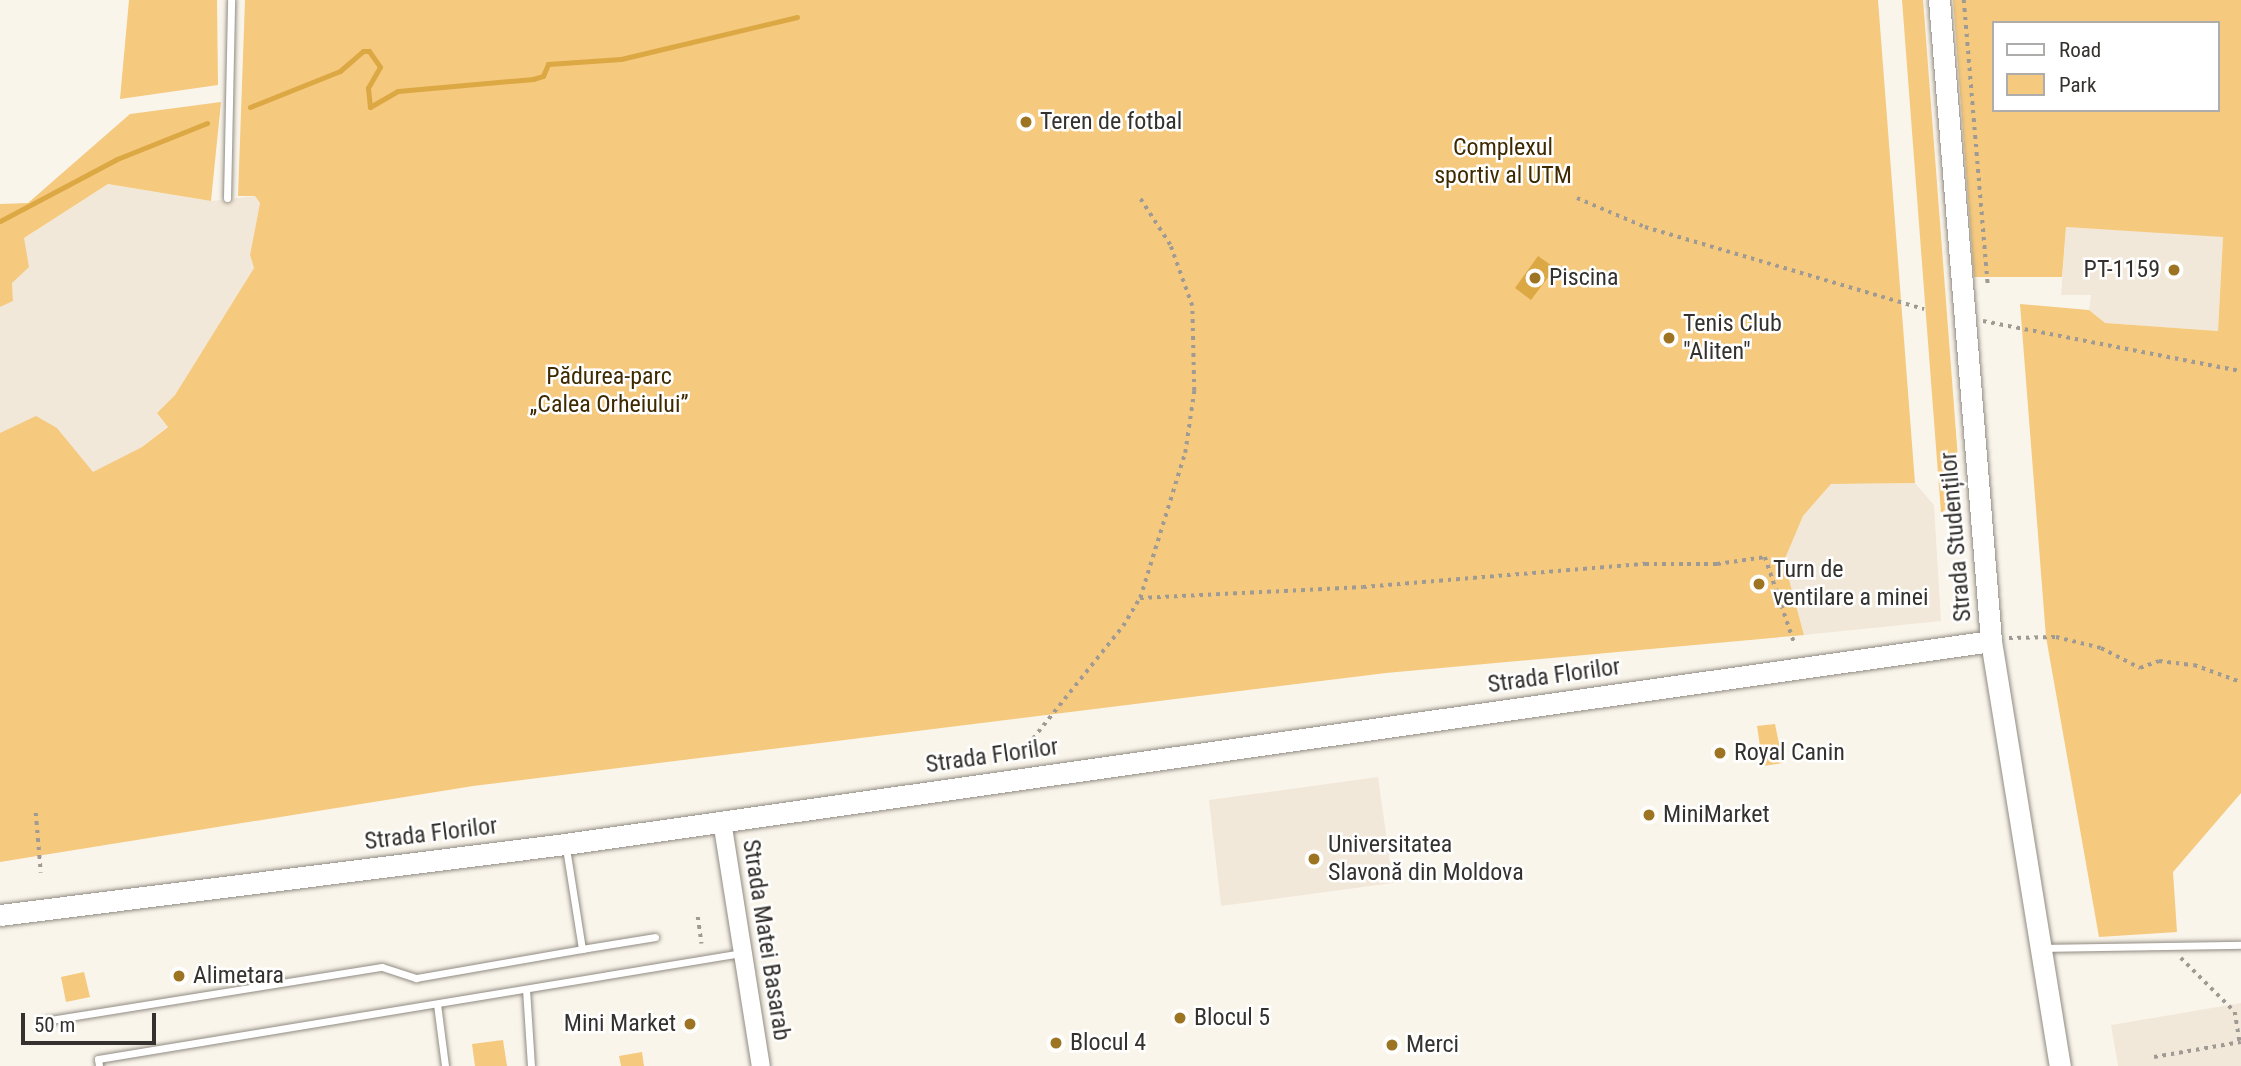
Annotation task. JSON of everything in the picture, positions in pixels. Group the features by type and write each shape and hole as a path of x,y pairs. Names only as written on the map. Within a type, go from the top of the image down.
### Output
{"main road":[{"name":"Strada Studenților","path":"1939,0 1964,317 2000,639 2041,948 2060,1066"},
{"name":"Strada Florilor","path":"0,915 565,844 2000,639"}],"street":[{"name":"Strada Matei Basarab","path":"722,821 761,1066"}],"lane":[{"path":"227,198 231,0"},
{"path":"565,844 582,949"},
{"path":"44,1021 382,967 416,978 655,937"},
{"path":"2041,948 2241,945"},
{"path":"99,1066 98,1059 743,953"},
{"path":"526,989 531,1066"},
{"path":"437,1004 446,1066"}],"path":[{"path":"1964,0 1988,285"},
{"path":"1022,752 1123,626 1140,598 1185,453 1194,352 1192,306 1171,245 1139,197"},
{"path":"1577,198 1645,227 1924,309"},
{"path":"1964,317 2241,371"},
{"path":"1140,598 1351,588 1645,564 1717,564 1765,557 1795,645"},
{"path":"2000,639 2056,637 2101,648 2140,668 2159,661 2194,665 2241,682"},
{"path":"36,813 41,873"},
{"path":"698,918 702,944"},
{"path":"2154,1057 2241,1042 2235,1012 2169,947"}],"shaded area":[{"path":"108,184 211,201 255,196 260,203 250,255 254,268 175,395 157,413 168,426 142,447 93,473 57,428 0,433 0,307 13,301 12,283 24,238"},
{"path":"2066,227 2223,236 2218,331 2104,323 2089,310 2091,295 2061,295"},
{"name":"Piscina","path":"1538,256 1555,268 1531,300 1515,288"},
{"path":"1915,483 1934,505 1941,621 1804,635 1784,561 1803,516 1831,484"},
{"path":"1378,777 1393,883 1221,906 1209,800"},
{"path":"2241,1003 2241,1066 2118,1066 2111,1025"}],"green space":[{"path":"129,0 217,0 218,85 120,99"},
{"name":"Pădurea-parc „Calea Orheiului”","path":"245,0 1878,0 1915,483 1831,484 1803,516 1784,561 1804,635 1386,673 473,786 0,862 0,433 36,416 57,428 93,472 142,447 168,427 157,413 175,395 254,268 250,255 260,203 255,196 238,196"},
{"path":"1902,0 1923,0 1961,498 1941,513"},
{"path":"1953,0 2241,0 2241,793 2173,872 2177,932 2099,937 2046,637 2020,304 2089,310 2105,323 2218,331 2223,237 2066,227 2062,277 1974,277"},
{"path":"221,102 211,201 108,184 24,238 29,267 12,283 13,301 0,307 0,204 28,203 130,114"},
{"path":"1775,724 1783,763 1763,766 1757,726"},
{"path":"84,972 90,997 66,1002 61,977"},
{"path":"503,1040 507,1066 475,1066 472,1044"},
{"path":"642,1052 644,1066 621,1066 619,1056"}],"waterway":[{"path":"250,107 340,71 363,51 369,51 380,67 368,88 370,107 398,91 533,79 543,76 548,64 621,59 797,17"},
{"path":"0,221 117,159 207,123"}],"place":[{"name":"Teren de fotbal","path":"1026,122"},
{"name":"PT-1159","path":"2174,270"},
{"name":"Piscina","path":"1535,278"},
{"name":"Tenis Club \"Aliten\"","path":"1669,338"},
{"name":"Turn de ventilare a minei","path":"1759,584"},
{"name":"Royal Canin","path":"1720,753"},
{"name":"MiniMarket","path":"1649,815"},
{"name":"Universitatea Slavonă din Moldova","path":"1314,859"},
{"name":"Alimetara","path":"179,976"},
{"name":"Blocul 5","path":"1180,1018"},
{"name":"Mini Market","path":"690,1024"},
{"name":"Blocul 4","path":"1056,1043"},
{"name":"Merci","path":"1392,1045"}],"park label":[{"name":"Complexul sportiv al UTM","path":"1503,162"}]}
